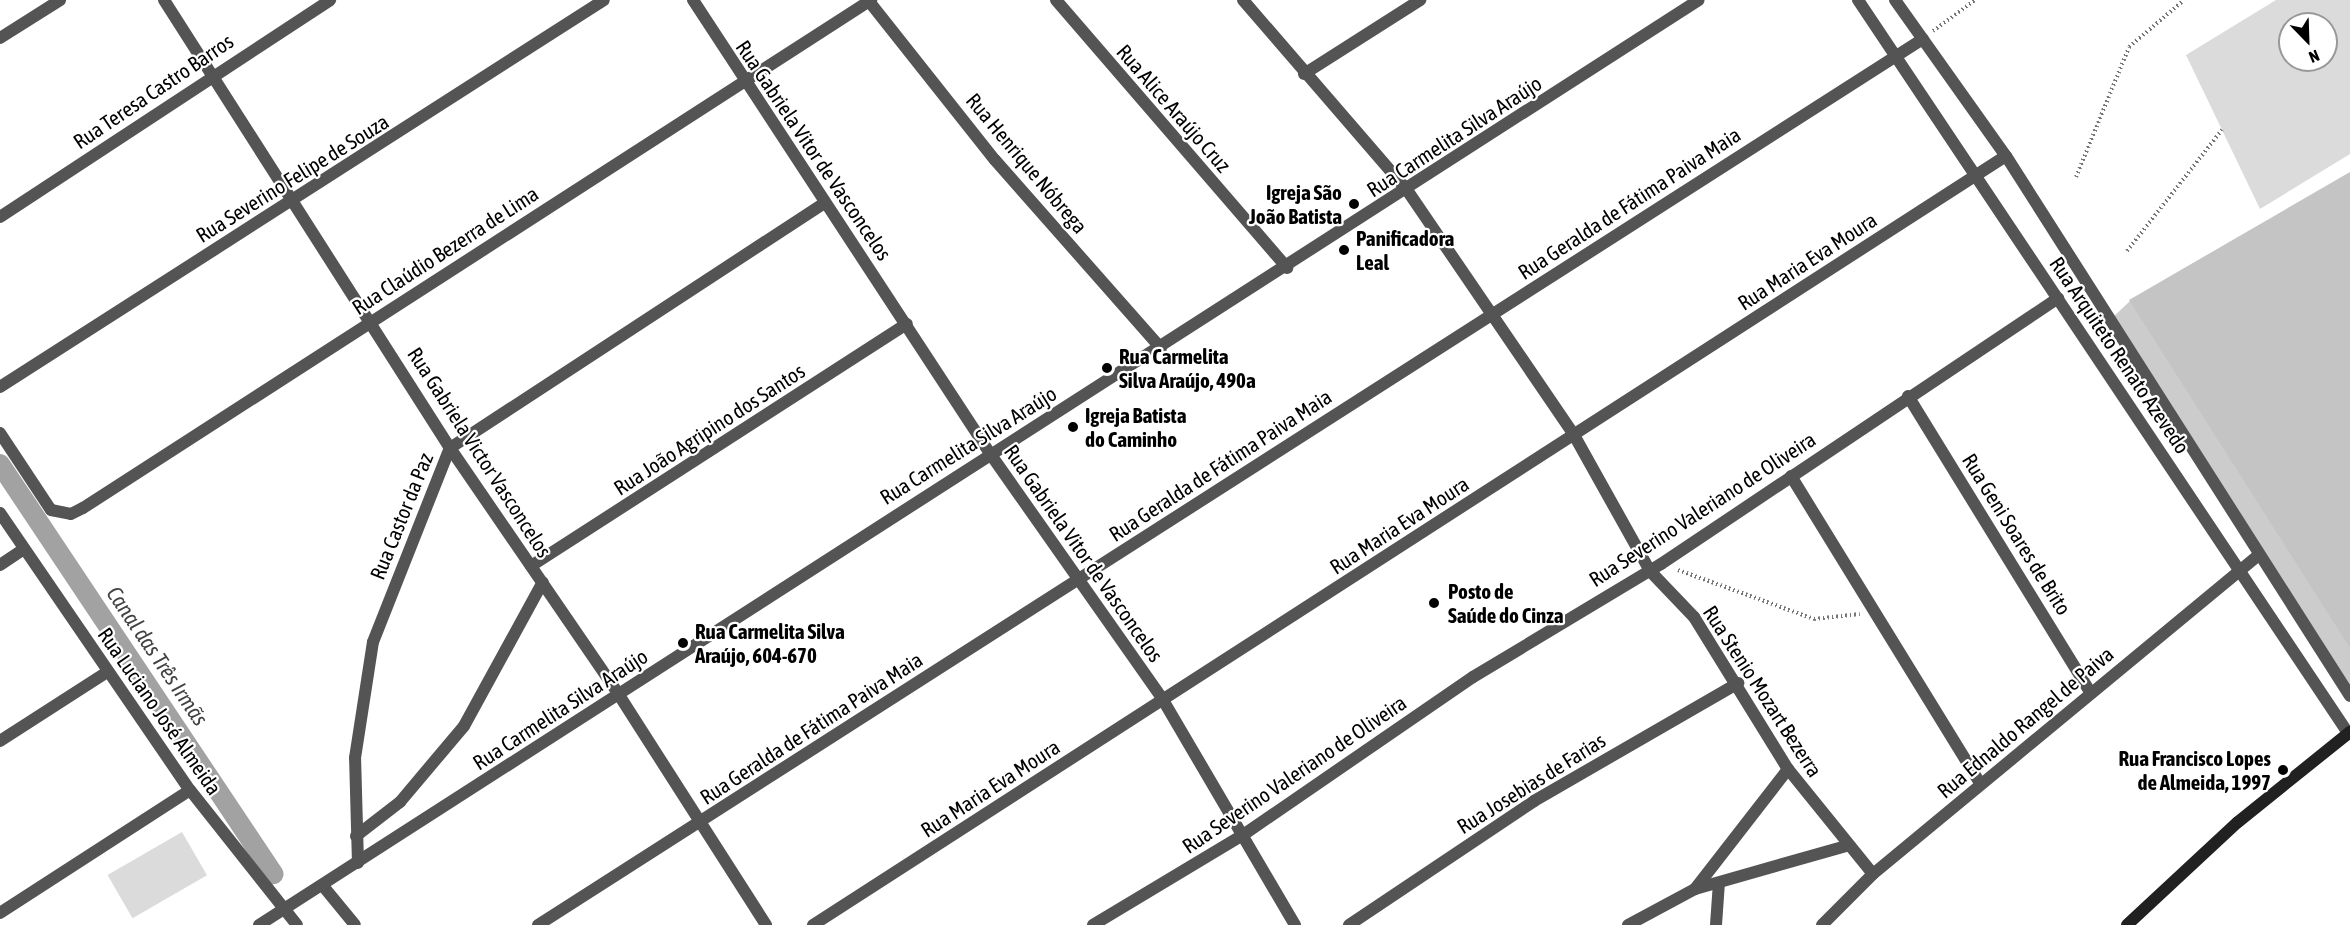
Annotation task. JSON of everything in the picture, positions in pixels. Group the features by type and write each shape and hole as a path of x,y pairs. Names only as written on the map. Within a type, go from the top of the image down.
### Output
{"main road":[{"path":"2127,925 2238,822 2349,733"}],"street":[{"path":"0,38 60,0"},
{"name":"Rua Gabriela Victor Vasconcelos","path":"164,0 295,198 450,448 618,695 702,822 766,925"},
{"name":"Rua Teresa Castro Barros","path":"0,217 213,74 330,0"},
{"name":"Rua Severino Felipe de Souza","path":"0,387 604,0"},
{"name":"Rua Gabriela Vitor de Vasconcelos","path":"693,0 743,81 907,324 989,452 1163,700 1295,925"},
{"name":"Rua Claúdio Bezerra de Lima","path":"0,433 40,498 61,514 83,508 869,0"},
{"name":"Rua Henrique Nóbrega","path":"869,0 995,160 1161,348"},
{"name":"Rua Alice Araújo Cruz","path":"1056,0 1287,268"},
{"name":"Rua Stenio Mozart Bezerra","path":"1243,0 1304,74 1407,190 1575,435 1650,571 1694,617 1738,683 1788,769 1873,874"},
{"path":"1304,74 1420,0"},
{"name":"Rua Carmelita Silva Araújo","path":"259,925 618,695 989,452 1161,348 1287,268 1699,0"},
{"name":"Rua Arquiteto Renato Azevedo","path":"1858,0 1893,56 1976,176 2349,733"},
{"name":"Rua Arquiteto Renato Azevedo","path":"1895,0 2006,156 2258,555 2350,696"},
{"name":"Rua Geralda de Fátima Paiva Maia","path":"538,925 702,822 1893,56 1923,39"},
{"name":"Rua Maria Eva Moura","path":"813,925 2006,156"},
{"name":"Rua Castor da Paz","path":"358,863 355,758 373,642 450,448 825,203"},
{"name":"Rua Severino Valeriano de Oliveira","path":"1093,925 1243,835 1473,678 1661,564 1908,396 2058,298"},
{"name":"Rua João Agripino dos Santos","path":"531,566 907,324"},
{"name":"Rua Geni Soares de Brito","path":"1908,396 2091,693"},
{"path":"1791,476 1980,783"},
{"name":"Rua Luciano José Almeida","path":"0,513 22,550 190,790 297,925"},
{"path":"0,565 22,550"},
{"name":"Rua Ednaldo Rangel de Paiva","path":"1822,925 1873,874 1980,783 2258,555"},
{"path":"356,836 400,802 464,726 543,582"},
{"path":"0,741 107,672"},
{"name":"Rua Josebias de Farias","path":"1349,925 1534,801 1738,683"},
{"path":"1695,889 1788,769"},
{"path":"0,914 190,790"},
{"path":"1628,925 1695,889 1719,886 1849,845"},
{"path":"323,886 355,925"},
{"path":"1716,925 1719,886"}],"path":[{"path":"1923,39 1975,0"},
{"path":"2076,177 2095,120 2130,47 2184,0"},
{"path":"2127,251 2222,130"},
{"path":"1661,564 1814,619 1875,613"}],"shaded area":[{"path":"2276,0 2350,0 2350,154 2260,209 2186,55"},
{"path":"182,832 207,875 133,918 108,875"}],"building":[{"path":"2350,172 2350,648 2129,300"}],"waterway":[{"name":"Canal das Três Irmãs","path":"0,464 273,874"}],"place":[{"name":"Igreja São João Batista","path":"1354,204"},
{"name":"Panificadora Leal","path":"1344,250"},
{"name":"Rua Carmelita Silva Araújo, 490a","path":"1107,368"},
{"name":"Igreja Batista do Caminho","path":"1073,427"},
{"name":"Posto de Saúde do Cinza","path":"1434,603"},
{"name":"Rua Carmelita Silva Araújo, 604-670","path":"683,643"},
{"name":"Rua Francisco Lopes de Almeida, 1997","path":"2283,770"}]}
